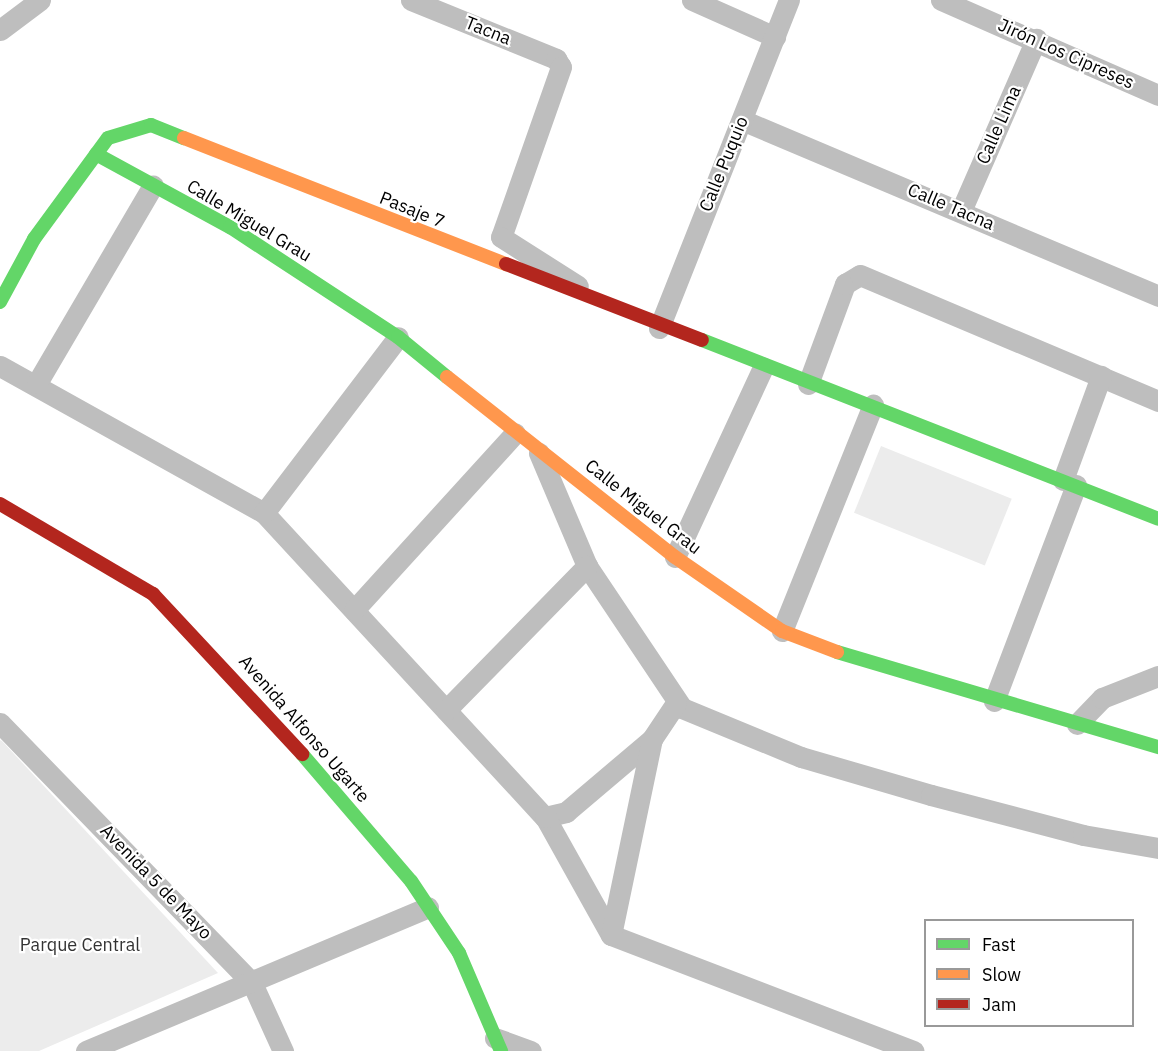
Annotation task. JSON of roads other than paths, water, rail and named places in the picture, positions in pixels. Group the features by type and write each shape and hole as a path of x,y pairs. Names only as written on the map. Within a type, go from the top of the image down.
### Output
{"street":[{"path":"0,30 40,0"},
{"name":"Tacna","path":"411,0 556,59 561,67 501,237 552,265 599,303"},
{"path":"692,0 774,37"},
{"name":"Calle Puquio","path":"659,328 789,0"},
{"name":"Jirón Los Cipreses","path":"940,0 1036,39 1158,95"},
{"name":"Calle Lima","path":"961,211 1036,39"},
{"name":"Calle Tacna","path":"742,120 1158,296"},
{"name":"Pasaje 7","path":"96,154 121,131 151,125 659,328 808,384 873,405 1158,519"},
{"path":"0,302 34,239 96,154"},
{"name":"Calle Miguel Grau","path":"96,154 230,227 398,337 539,453 590,486 675,557 782,631 994,701 1158,747"},
{"path":"37,382 153,185"},
{"path":"808,384 845,284 860,275 1158,401"},
{"path":"264,513 398,337"},
{"path":"0,366 37,382 264,513 545,817 610,935 913,1051"},
{"path":"675,557 763,367"},
{"path":"994,701 1070,482 1101,376"},
{"path":"782,631 873,405"},
{"path":"354,610 514,433"},
{"path":"539,453 587,566 676,703 801,757 1014,818 1158,848"},
{"name":"Avenida Alfonso Ugarte","path":"5,511 153,594 236,676 428,907 459,953 498,1044"},
{"path":"446,710 587,566"},
{"path":"1077,724 1102,698 1158,676"},
{"path":"545,817 566,812 652,739 676,703"},
{"name":"Avenida 5 de Mayo","path":"4,725 252,983 283,1051"},
{"path":"610,935 652,739"},
{"path":"86,1051 428,907"},
{"path":"498,1044 531,1051"}],"park label":[{"name":"Parque Central","path":"80,945"}]}
